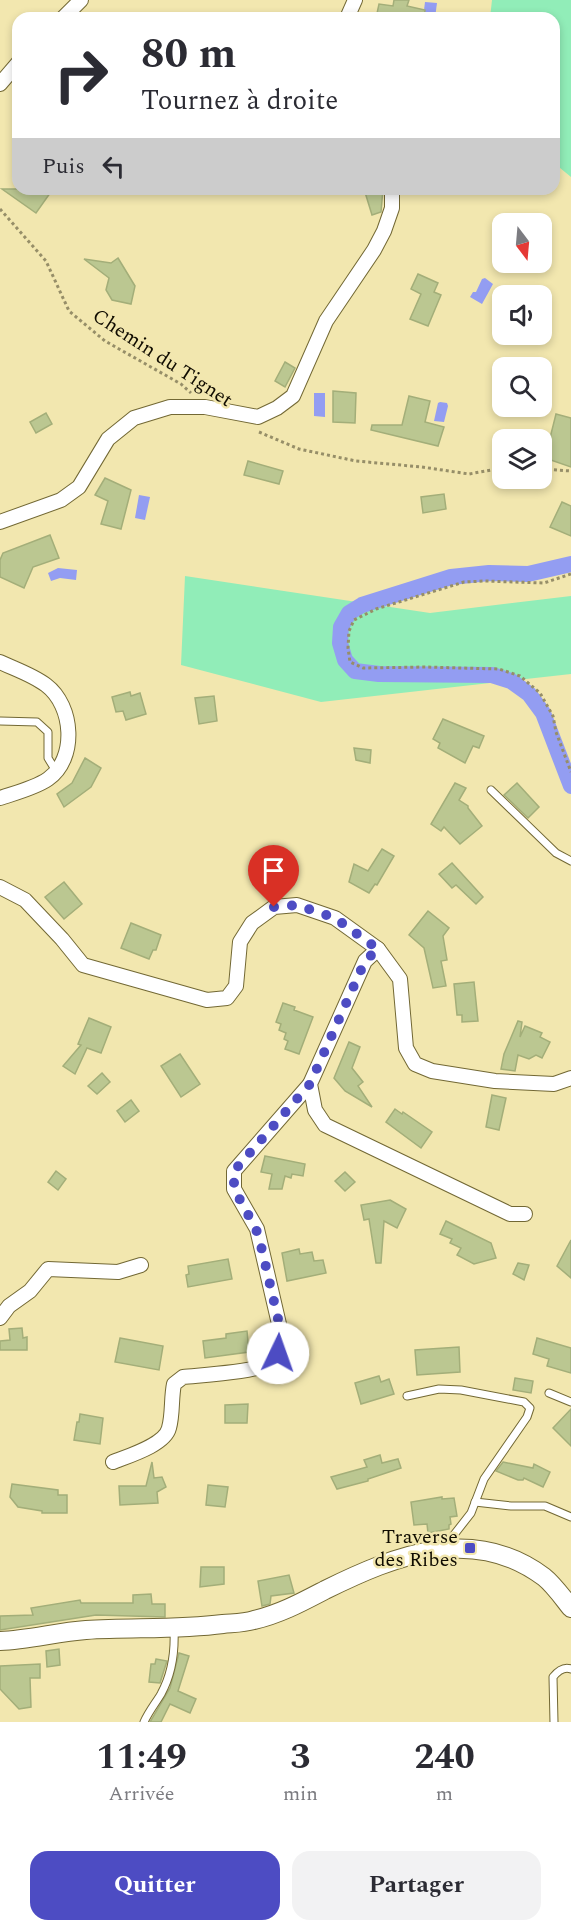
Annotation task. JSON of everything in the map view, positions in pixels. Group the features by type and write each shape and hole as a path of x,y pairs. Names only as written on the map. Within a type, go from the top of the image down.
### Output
{"main road":[{"path":"0,1641 87,1630 174,1629 253,1620 299,1605 381,1564 414,1554 452,1547 470,1548 508,1557 545,1578 571,1608"}],"street":[{"path":"69,12 81,0"},
{"path":"0,84 12,70"},
{"path":"0,522 61,500 80,487 108,439 134,418 170,407 205,407 258,417 277,408 293,396 326,321 374,250 384,231 392,208 392,195"},
{"path":"0,662 46,684 59,699 69,736 66,755 47,780 0,798"},
{"path":"0,888 12,891 25,900 83,965 207,1000 227,998 236,986 240,942 252,923 274,907 297,905 335,918 378,949 400,979 406,1048 415,1064 432,1071 495,1081 554,1084 571,1078"},
{"path":"113,1462 144,1450 162,1439 169,1430 174,1384 183,1377 258,1369 271,1364 278,1353 282,1336 262,1250 256,1229 234,1189 234,1171 310,1084 365,961 378,949"},
{"path":"310,1084 315,1110 326,1125 510,1214 525,1214"},
{"path":"0,1318 9,1306 30,1291 48,1269 118,1272 141,1265"}],"lane":[{"path":"0,721 37,722 48,732 48,758 56,771"},
{"path":"491,790 556,853 571,861"},
{"path":"407,1396 439,1389 461,1390 524,1402 530,1408 527,1417 484,1479 471,1513 453,1536 452,1547"},
{"path":"549,1393 571,1402"},
{"path":"475,1502 511,1506 545,1506 571,1517"},
{"path":"144,1722 169,1676 175,1647 174,1629"},
{"path":"554,1722 553,1677 558,1671 571,1669"}],"path":[{"name":"Chemin du Tignet","path":"0,209 46,261 69,311 105,341 181,384 205,407"},
{"path":"249,428 299,449 356,461 422,466 469,474 492,470"},
{"path":"552,470 571,471"},
{"path":"571,574 544,583 465,582 376,609 354,621 349,631 348,648 350,662 363,669 425,667 498,669 520,676 540,693 553,716 556,732 571,772"}],"green space":[{"path":"492,0 571,0 571,177 560,168 560,12 491,12"},
{"path":"185,576 430,613 571,596 571,674 321,702 181,665"}],"water":[{"path":"425,2 437,3 436,12 424,12"},
{"path":"485,278 493,284 482,304 470,297 473,292 476,292 482,279"},
{"path":"314,393 325,393 325,417 314,416"},
{"path":"440,402 447,403 448,406 444,422 434,421"},
{"path":"139,495 150,497 145,520 135,518"},
{"path":"58,568 77,570 76,580 60,578 51,581 48,573"}],"building":[{"path":"394,0 409,0 407,6 425,10 425,12 377,12 379,4 393,6"},
{"path":"2,189 12,189 12,195 49,195 36,213"},
{"path":"366,195 382,195 381,212 372,215"},
{"path":"118,258 135,286 131,304 112,300 106,290 109,278 84,259 111,263"},
{"path":"418,274 438,283 434,292 441,295 428,326 410,319 421,294 411,289"},
{"path":"285,362 295,368 285,387 275,381"},
{"path":"333,391 356,393 355,423 333,422"},
{"path":"409,396 430,401 425,422 444,427 438,446 371,430 372,425 402,425"},
{"path":"46,413 52,424 36,433 30,422"},
{"path":"556,414 571,418 571,467 552,460 552,430"},
{"path":"248,461 283,471 279,484 244,475"},
{"path":"105,478 131,490 121,529 101,524 108,501 95,495"},
{"path":"444,494 446,509 423,513 421,497"},
{"path":"562,502 571,506 571,536 550,527"},
{"path":"50,535 59,558 33,567 24,588 0,577 0,560 3,553"},
{"path":"130,692 131,696 140,693 146,714 126,720 123,711 116,712 112,697"},
{"path":"214,696 217,721 199,724 195,698"},
{"path":"443,719 484,736 479,748 473,746 465,763 438,748 440,743 433,739"},
{"path":"354,748 371,750 370,763 356,760"},
{"path":"85,758 101,768 91,787 64,807 57,794 72,783"},
{"path":"455,783 466,788 459,800 468,806 482,826 460,844 444,827 441,831 431,824"},
{"path":"517,783 539,807 528,818 504,795"},
{"path":"382,849 394,856 377,885 375,884 369,893 349,882 354,864 368,871"},
{"path":"452,863 483,897 476,904 456,885 452,888 439,874"},
{"path":"64,882 82,904 64,919 45,897"},
{"path":"428,911 449,928 443,936 447,960 441,961 446,986 433,988 424,948 409,935"},
{"path":"131,923 161,935 156,950 153,950 149,959 121,948"},
{"path":"474,982 478,1021 462,1022 462,1015 457,1015 454,984"},
{"path":"283,1003 313,1017 299,1054 285,1049 288,1041 284,1039 286,1033 279,1030 281,1024 276,1022"},
{"path":"89,1018 111,1027 101,1053 87,1048 75,1074 63,1066 81,1045 78,1044"},
{"path":"518,1021 522,1022 520,1037 525,1026 542,1033 540,1037 550,1042 542,1058 536,1055 529,1059 518,1055 515,1071 501,1069 504,1054"},
{"path":"349,1042 360,1047 352,1068 363,1082 358,1086 372,1107 345,1091 334,1078"},
{"path":"180,1054 200,1084 181,1097 161,1066"},
{"path":"102,1073 110,1082 97,1094 88,1086"},
{"path":"492,1095 506,1098 499,1130 486,1127"},
{"path":"131,1100 139,1111 125,1122 117,1111"},
{"path":"395,1109 432,1132 421,1148 386,1122"},
{"path":"265,1156 305,1164 303,1176 292,1174 291,1178 285,1176 282,1189 269,1189 272,1174 261,1172"},
{"path":"56,1171 66,1179 58,1190 48,1182"},
{"path":"345,1172 355,1182 345,1191 335,1181"},
{"path":"390,1200 406,1209 397,1228 384,1221 381,1263 376,1263 369,1219 364,1220 361,1205"},
{"path":"446,1221 491,1243 496,1258 474,1264 457,1255 461,1248 450,1243 452,1239 440,1234"},
{"path":"571,1240 571,1278 557,1266"},
{"path":"299,1249 300,1254 312,1252 314,1261 323,1260 326,1273 287,1281 282,1253"},
{"path":"228,1259 232,1279 188,1287 186,1275 189,1274 188,1266"},
{"path":"518,1263 529,1265 524,1280 513,1274"},
{"path":"22,1328 23,1338 27,1337 27,1350 0,1350 0,1341 10,1340 9,1329"},
{"path":"247,1331 249,1352 205,1358 203,1341 226,1338 226,1334"},
{"path":"120,1338 163,1346 159,1370 115,1362"},
{"path":"537,1338 571,1348 571,1373 547,1366 549,1359 533,1354"},
{"path":"459,1347 460,1372 417,1375 415,1350"},
{"path":"379,1376 381,1382 389,1379 394,1394 361,1404 355,1383"},
{"path":"515,1378 533,1381 531,1393 513,1390"},
{"path":"248,1404 247,1423 225,1423 225,1405"},
{"path":"571,1409 571,1446 553,1428"},
{"path":"80,1414 103,1418 100,1444 74,1440"},
{"path":"380,1455 382,1463 398,1459 401,1468 368,1479 368,1481 337,1489 331,1477 367,1467 364,1460"},
{"path":"152,1462 154,1478 162,1477 166,1487 157,1492 158,1503 120,1505 119,1486 146,1486"},
{"path":"503,1462 533,1468 534,1464 550,1472 543,1487 524,1478 518,1480 496,1471"},
{"path":"12,1484 58,1490 58,1495 67,1495 67,1513 42,1513 42,1511 18,1507 10,1497"},
{"path":"208,1485 228,1487 225,1507 206,1505"},
{"path":"442,1497 442,1499 454,1498 457,1516 450,1517 449,1529 428,1533 427,1524 414,1525 411,1502"},
{"path":"201,1567 224,1567 224,1584 200,1587"},
{"path":"289,1575 294,1593 271,1596 270,1604 262,1606 258,1581"},
{"path":"151,1594 152,1604 165,1604 165,1617 96,1615 0,1630 0,1616 33,1615 31,1608 80,1600 81,1603 133,1603 133,1595"},
{"path":"59,1649 60,1665 47,1667 46,1651"},
{"path":"179,1653 189,1656 178,1691 196,1699 190,1713 170,1704 161,1722 150,1722 170,1688"},
{"path":"156,1659 167,1661 160,1683 149,1682 151,1664 155,1664"},
{"path":"40,1664 40,1678 30,1678 31,1707 19,1709 0,1689 0,1666"}],"waterway":[{"path":"571,564 528,574 489,573 451,577 362,605 349,613 341,627 340,643 345,660 355,671 379,674 492,675 511,681 529,694 543,713 571,786"}],"place":[{"name":"Traverse des Ribes","path":"470,1548"}],"route":[{"path":"274,907 297,905 335,918 378,949 365,961 310,1084 234,1171 234,1189 256,1229 262,1250 282,1336 278,1353"}]}
